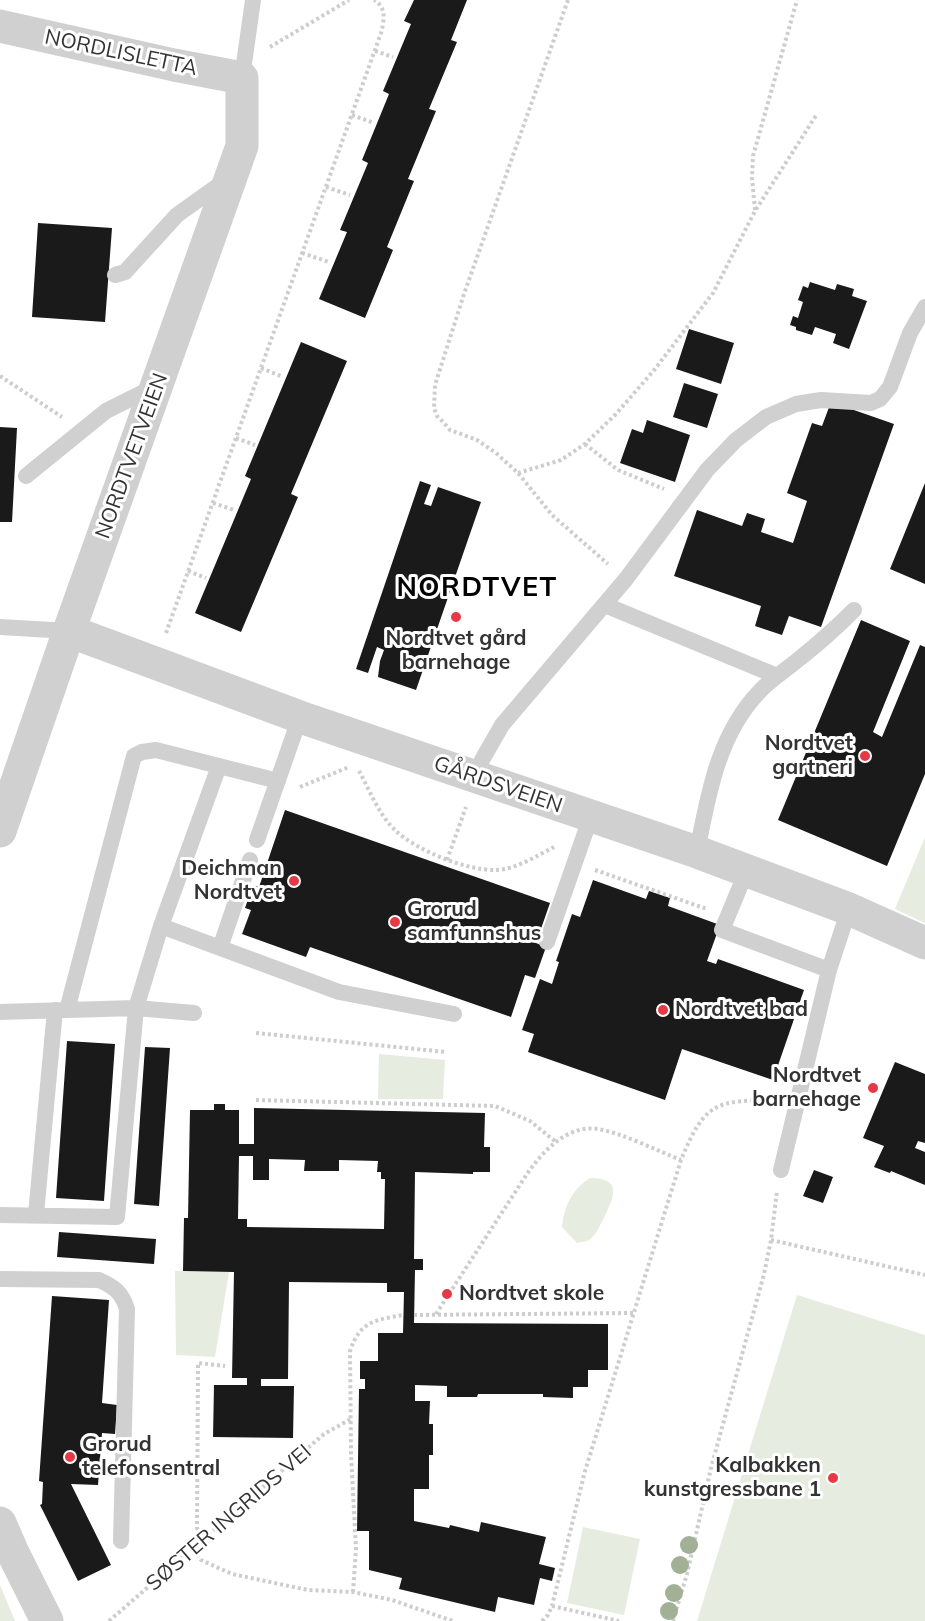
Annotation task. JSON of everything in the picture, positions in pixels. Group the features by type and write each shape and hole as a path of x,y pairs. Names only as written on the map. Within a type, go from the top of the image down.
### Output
{"street":[{"name":"NORDLISLETTA","path":"0,26 174,66 244,64"},
{"name":"NORDTVETVEIEN","path":"0,831 69,631 243,146 244,64"},
{"name":"GÅRDSVEIEN","path":"69,631 300,717 476,778 587,829 697,852 849,909 925,943"},
{"path":"0,1523 47,1621"}],"lane":[{"path":"244,64 253,0"},
{"path":"115,275 125,272 177,215 232,176"},
{"path":"476,778 482,760 502,725 626,579 707,470 736,440 766,417 796,404 821,400 872,403 880,399 890,387 910,333 925,308"},
{"path":"26,476 106,411 157,385"},
{"path":"605,604 777,676"},
{"path":"697,852 707,799 718,760 747,706 760,690 822,641 854,610"},
{"path":"0,627 69,631"},
{"path":"257,840 300,717"},
{"path":"36,1214 61,1010 134,756 156,750 278,781"},
{"path":"0,1215 117,1217 136,1008 161,926 219,766"},
{"path":"547,942 587,829"},
{"path":"220,948 250,860"},
{"path":"747,870 722,930 829,970"},
{"path":"781,1170 829,970 849,909"},
{"path":"161,926 339,992 454,1014"},
{"path":"0,1012 136,1008 194,1013"},
{"path":"0,1279 99,1280 114,1287 123,1296 127,1309 122,1541"}],"path":[{"path":"244,64 349,0"},
{"path":"155,662 375,51 384,16 381,1 374,0"},
{"path":"567,0 464,294 435,385 433,399 437,416 450,430 477,440 496,453 518,473 552,515 626,579"},
{"path":"755,211 753,156 797,0"},
{"path":"375,51 393,57"},
{"path":"518,473 561,460 585,444 616,414 697,315 723,274 755,211 817,114"},
{"path":"352,115 374,123"},
{"path":"326,187 350,195"},
{"path":"302,253 329,262"},
{"path":"261,368 283,376"},
{"path":"0,376 80,430"},
{"path":"236,438 255,446"},
{"path":"585,444 618,470 687,497"},
{"path":"213,502 234,510"},
{"path":"188,571 206,578"},
{"path":"271,799 355,765 380,810 394,829 414,844 447,860 496,870 512,867 587,829"},
{"path":"447,860 462,818"},
{"path":"576,863 728,916"},
{"path":"256,1033 446,1052"},
{"path":"256,1100 495,1106 530,1120 556,1142"},
{"path":"542,1621 552,1606 585,1471 681,1160 693,1131 703,1116 715,1106 736,1101 796,1102"},
{"path":"436,1314 540,1155 556,1142 574,1132 597,1129 681,1160"},
{"path":"673,1621 687,1574 711,1468 764,1274 781,1170"},
{"path":"771,1240 925,1275"},
{"path":"414,1315 633,1313"},
{"path":"352,1593 356,1549 351,1351 355,1337 363,1328 376,1320 403,1315"},
{"path":"204,1540 197,1528 198,1363 225,1366"},
{"name":"SØSTER INGRIDS VEI","path":"109,1621 324,1434 351,1419"},
{"path":"193,1550 201,1560 232,1574 308,1590 352,1593 392,1600 453,1621"},
{"path":"552,1606 619,1621"}],"shaded area":[{"path":"925,837 925,923 895,909"},
{"path":"379,1054 445,1060 443,1099 378,1099"},
{"path":"590,1178 608,1181 612,1185 613,1196 595,1234 587,1241 577,1243 562,1227 563,1220 574,1193"},
{"path":"175,1271 229,1272 215,1357 176,1355"},
{"name":"Kalbakken kunstgressbane 1","path":"797,1295 925,1335 925,1621 697,1621"},
{"path":"583,1527 640,1539 624,1615 567,1603"},
{"path":"0,1585 15,1621 0,1621"}],"building":[{"path":"414,0 467,0 451,40 457,42 429,109 436,111 408,179 414,181 387,247 393,250 365,318 319,299 347,232 340,230 368,163 362,160 389,94 383,91 411,24 404,21"},
{"path":"38,223 112,228 105,322 32,317"},
{"path":"810,282 835,290 837,284 854,289 852,296 867,301 849,349 833,343 836,334 815,327 812,335 796,330 796,327 790,325 793,316 798,318 803,302 798,300 803,286 808,288"},
{"path":"689,329 734,343 721,384 676,369"},
{"path":"301,342 347,361 291,494 298,497 241,632 195,613 251,479 245,476"},
{"path":"684,383 718,394 707,428 673,417"},
{"path":"831,402 894,424 821,627 789,616 782,635 755,626 761,606 674,576 697,510 742,526 747,513 765,519 761,532 793,543 807,501 787,493 812,423 822,426"},
{"path":"647,420 690,435 675,482 620,463 632,429 643,433"},
{"path":"0,427 17,428 12,522 0,522"},
{"path":"420,481 431,485 424,504 431,506 438,487 481,502 416,690 378,677 384,650 377,647 368,673 356,669"},
{"path":"925,483 925,584 890,569"},
{"name":"Nordtvet gartneri","path":"861,620 910,641 873,732 882,737 920,645 925,647 925,774 887,866 778,820"},
{"name":"Grorud samfunnshus","path":"285,810 550,903 536,943 546,947 535,978 525,975 511,1017 310,947 306,957 242,934 251,910 245,908 253,885 259,887"},
{"name":"Nordtvet bad","path":"593,880 646,899 649,891 670,898 668,906 720,925 707,961 716,964 718,959 804,990 773,1080 682,1049 665,1100 528,1052 534,1034 522,1030 540,979 552,984 559,962 556,961 572,914 580,917"},
{"path":"67,1041 115,1044 104,1201 56,1198"},
{"path":"145,1047 170,1048 159,1206 134,1204"},
{"path":"895,1062 925,1074 925,1143 918,1141 915,1148 925,1152 925,1185 891,1171 890,1173 874,1167 884,1146 863,1138"},
{"path":"214,1104 225,1104 225,1110 239,1110 239,1144 254,1144 254,1108 485,1113 484,1147 490,1147 490,1172 473,1172 473,1174 415,1172 414,1259 423,1259 423,1270 415,1270 414,1323 608,1324 608,1370 588,1370 588,1387 573,1387 573,1398 543,1397 543,1394 478,1394 477,1397 447,1397 447,1386 415,1385 415,1401 430,1401 429,1424 433,1424 433,1455 429,1455 429,1489 414,1489 414,1521 449,1528 450,1525 479,1532 481,1522 546,1537 539,1564 555,1568 552,1581 540,1578 534,1605 498,1597 495,1612 399,1589 402,1578 369,1570 369,1531 357,1531 359,1389 365,1389 365,1379 360,1379 360,1361 378,1361 378,1333 403,1333 404,1292 387,1292 387,1283 289,1282 288,1379 261,1379 261,1386 294,1386 293,1438 213,1437 214,1385 247,1385 247,1378 232,1378 234,1272 183,1271 184,1218 188,1218 190,1110 214,1110","holes":["239,1156 253,1156 253,1180 269,1180 269,1159 305,1160 304,1171 339,1171 339,1160 378,1161 377,1172 381,1172 381,1179 385,1179 384,1229 247,1227 247,1219 238,1219"]},
{"path":"814,1170 833,1177 823,1203 803,1196"},
{"path":"59,1232 156,1239 154,1264 57,1257"},
{"name":"Grorud telefonsentral","path":"52,1296 109,1300 102,1403 117,1405 115,1434 102,1433 98,1485 71,1484 111,1565 78,1581 40,1505 42,1504 43,1482 39,1481"}],"place":[{"name":"Nordtvet gård barnehage","path":"456,617"},
{"name":"Nordtvet gartneri","path":"865,756"},
{"name":"Deichman Nordtvet","path":"294,881"},
{"name":"Grorud samfunnshus","path":"395,922"},
{"name":"Nordtvet bad","path":"663,1010"},
{"name":"Nordtvet barnehage","path":"873,1088"},
{"name":"Nordtvet skole","path":"447,1294"},
{"name":"Grorud telefonsentral","path":"70,1457"},
{"name":"Kalbakken kunstgressbane 1","path":"833,1478"}],"district":[{"name":"NORDTVET","path":"477,588"}]}
